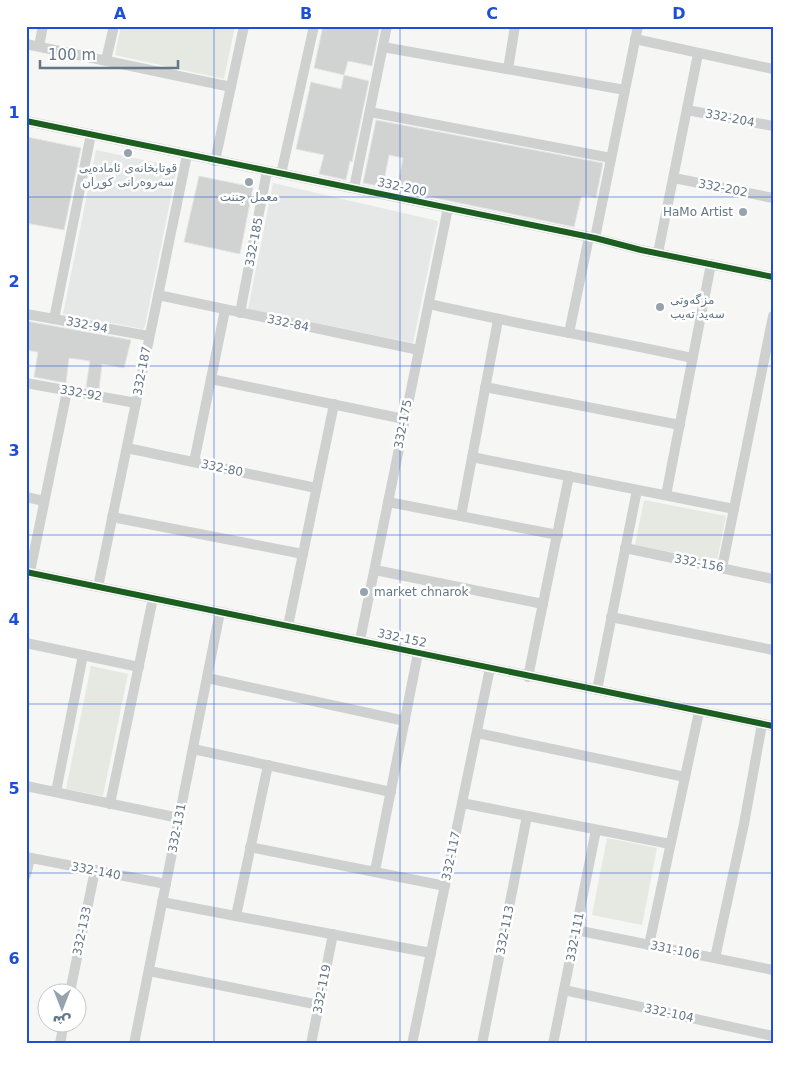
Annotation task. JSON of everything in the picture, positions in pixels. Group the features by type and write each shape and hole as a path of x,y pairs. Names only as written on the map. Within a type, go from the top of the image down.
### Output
{"street":[{"path":"39,46 43,26"},
{"path":"106,60 114,26"},
{"path":"215,161 244,26"},
{"path":"281,174 314,26"},
{"path":"354,188 387,26"},
{"path":"508,68 515,26"},
{"path":"569,333 611,158 638,26"},
{"path":"635,39 773,69"},
{"path":"26,44 231,87"},
{"path":"383,47 625,90"},
{"path":"658,253 698,54"},
{"name":"332-204","path":"687,110 773,126"},
{"path":"370,112 611,158"},
{"name":"332-200","path":"26,121 773,277"},
{"path":"54,319 91,134"},
{"name":"332-187","path":"98,587 187,155"},
{"name":"332-185","path":"240,313 267,171"},
{"name":"332-202","path":"674,178 773,198"},
{"name":"332-175","path":"360,640 448,208"},
{"path":"666,495 712,264"},
{"name":"332-84","path":"158,295 419,350"},
{"path":"429,304 498,320 692,358"},
{"path":"194,462 225,310"},
{"name":"332-94","path":"26,314 149,336"},
{"path":"722,568 773,316"},
{"path":"461,516 498,320"},
{"path":"211,379 404,419"},
{"name":"332-92","path":"26,383 136,403"},
{"path":"485,387 680,425"},
{"path":"28,572 67,391"},
{"path":"288,626 334,404"},
{"name":"332-80","path":"127,448 316,488"},
{"path":"472,457 734,508"},
{"path":"528,677 569,476"},
{"path":"597,690 637,490"},
{"path":"26,497 44,501"},
{"path":"388,502 558,535"},
{"path":"112,517 303,554"},
{"name":"332-156","path":"625,548 773,579"},
{"path":"375,570 544,604"},
{"name":"332-152","path":"28,572 360,640 528,677 773,726"},
{"path":"110,804 153,598"},
{"name":"332-131","path":"134,1044 220,612"},
{"path":"611,617 773,650"},
{"path":"26,643 139,667"},
{"path":"375,871 418,653"},
{"path":"56,792 83,655"},
{"name":"332-117","path":"412,1044 490,668"},
{"path":"207,678 405,720"},
{"path":"649,945 700,712"},
{"path":"715,958 744,824 762,724"},
{"path":"477,733 685,777"},
{"path":"193,749 391,792"},
{"path":"236,916 268,765"},
{"path":"26,786 179,818"},
{"path":"462,803 670,844"},
{"name":"332-113","path":"482,1044 527,816"},
{"name":"332-111","path":"553,1044 596,830"},
{"path":"250,846 445,886"},
{"path":"26,875 28,858"},
{"name":"332-140","path":"28,858 166,884"},
{"name":"332-133","path":"72,982 95,870"},
{"path":"162,902 431,953"},
{"name":"331-106","path":"576,930 773,970"},
{"name":"332-119","path":"311,1044 333,934"},
{"path":"149,971 319,1005"},
{"name":"332-104","path":"564,990 773,1036"}],"shaded area":[{"path":"121,26 235,26 224,79 115,55"},
{"path":"96,150 177,167 143,329 63,314"},
{"path":"273,183 438,221 413,343 248,309"},
{"path":"644,500 726,516 717,561 635,545"},
{"path":"91,666 128,674 103,796 66,789"},
{"path":"607,838 657,848 642,925 592,915"}],"building":[{"path":"323,26 380,26 372,66 348,61 344,75 314,68"},
{"path":"344,75 369,81 352,162 350,161 346,180 319,174 324,155 296,149 311,82 341,89"},
{"path":"376,120 603,163 596,198 581,197 574,227 397,190 403,158 389,155 383,187 363,183"},
{"path":"27,137 81,148 64,230 26,223"},
{"path":"199,176 253,187 240,254 184,242"},
{"path":"26,321 131,340 124,368 102,364 99,389 86,387 90,361 69,358 66,383 34,377 38,352 26,350"}],"cycle path":[{"path":"26,121 595,238 641,250 773,277"},
{"path":"26,572 773,726"}],"place":[{"name":"قوتابخانەی ئامادەیی سەروەرانی کوڕان","path":"128,153"},
{"name":"معمل جننت","path":"249,182"},
{"name":"HaMo Artist","path":"743,212"},
{"name":"مزگەوتی سەید تەیب","path":"660,307"},
{"name":"market chnarok","path":"364,592"}]}
